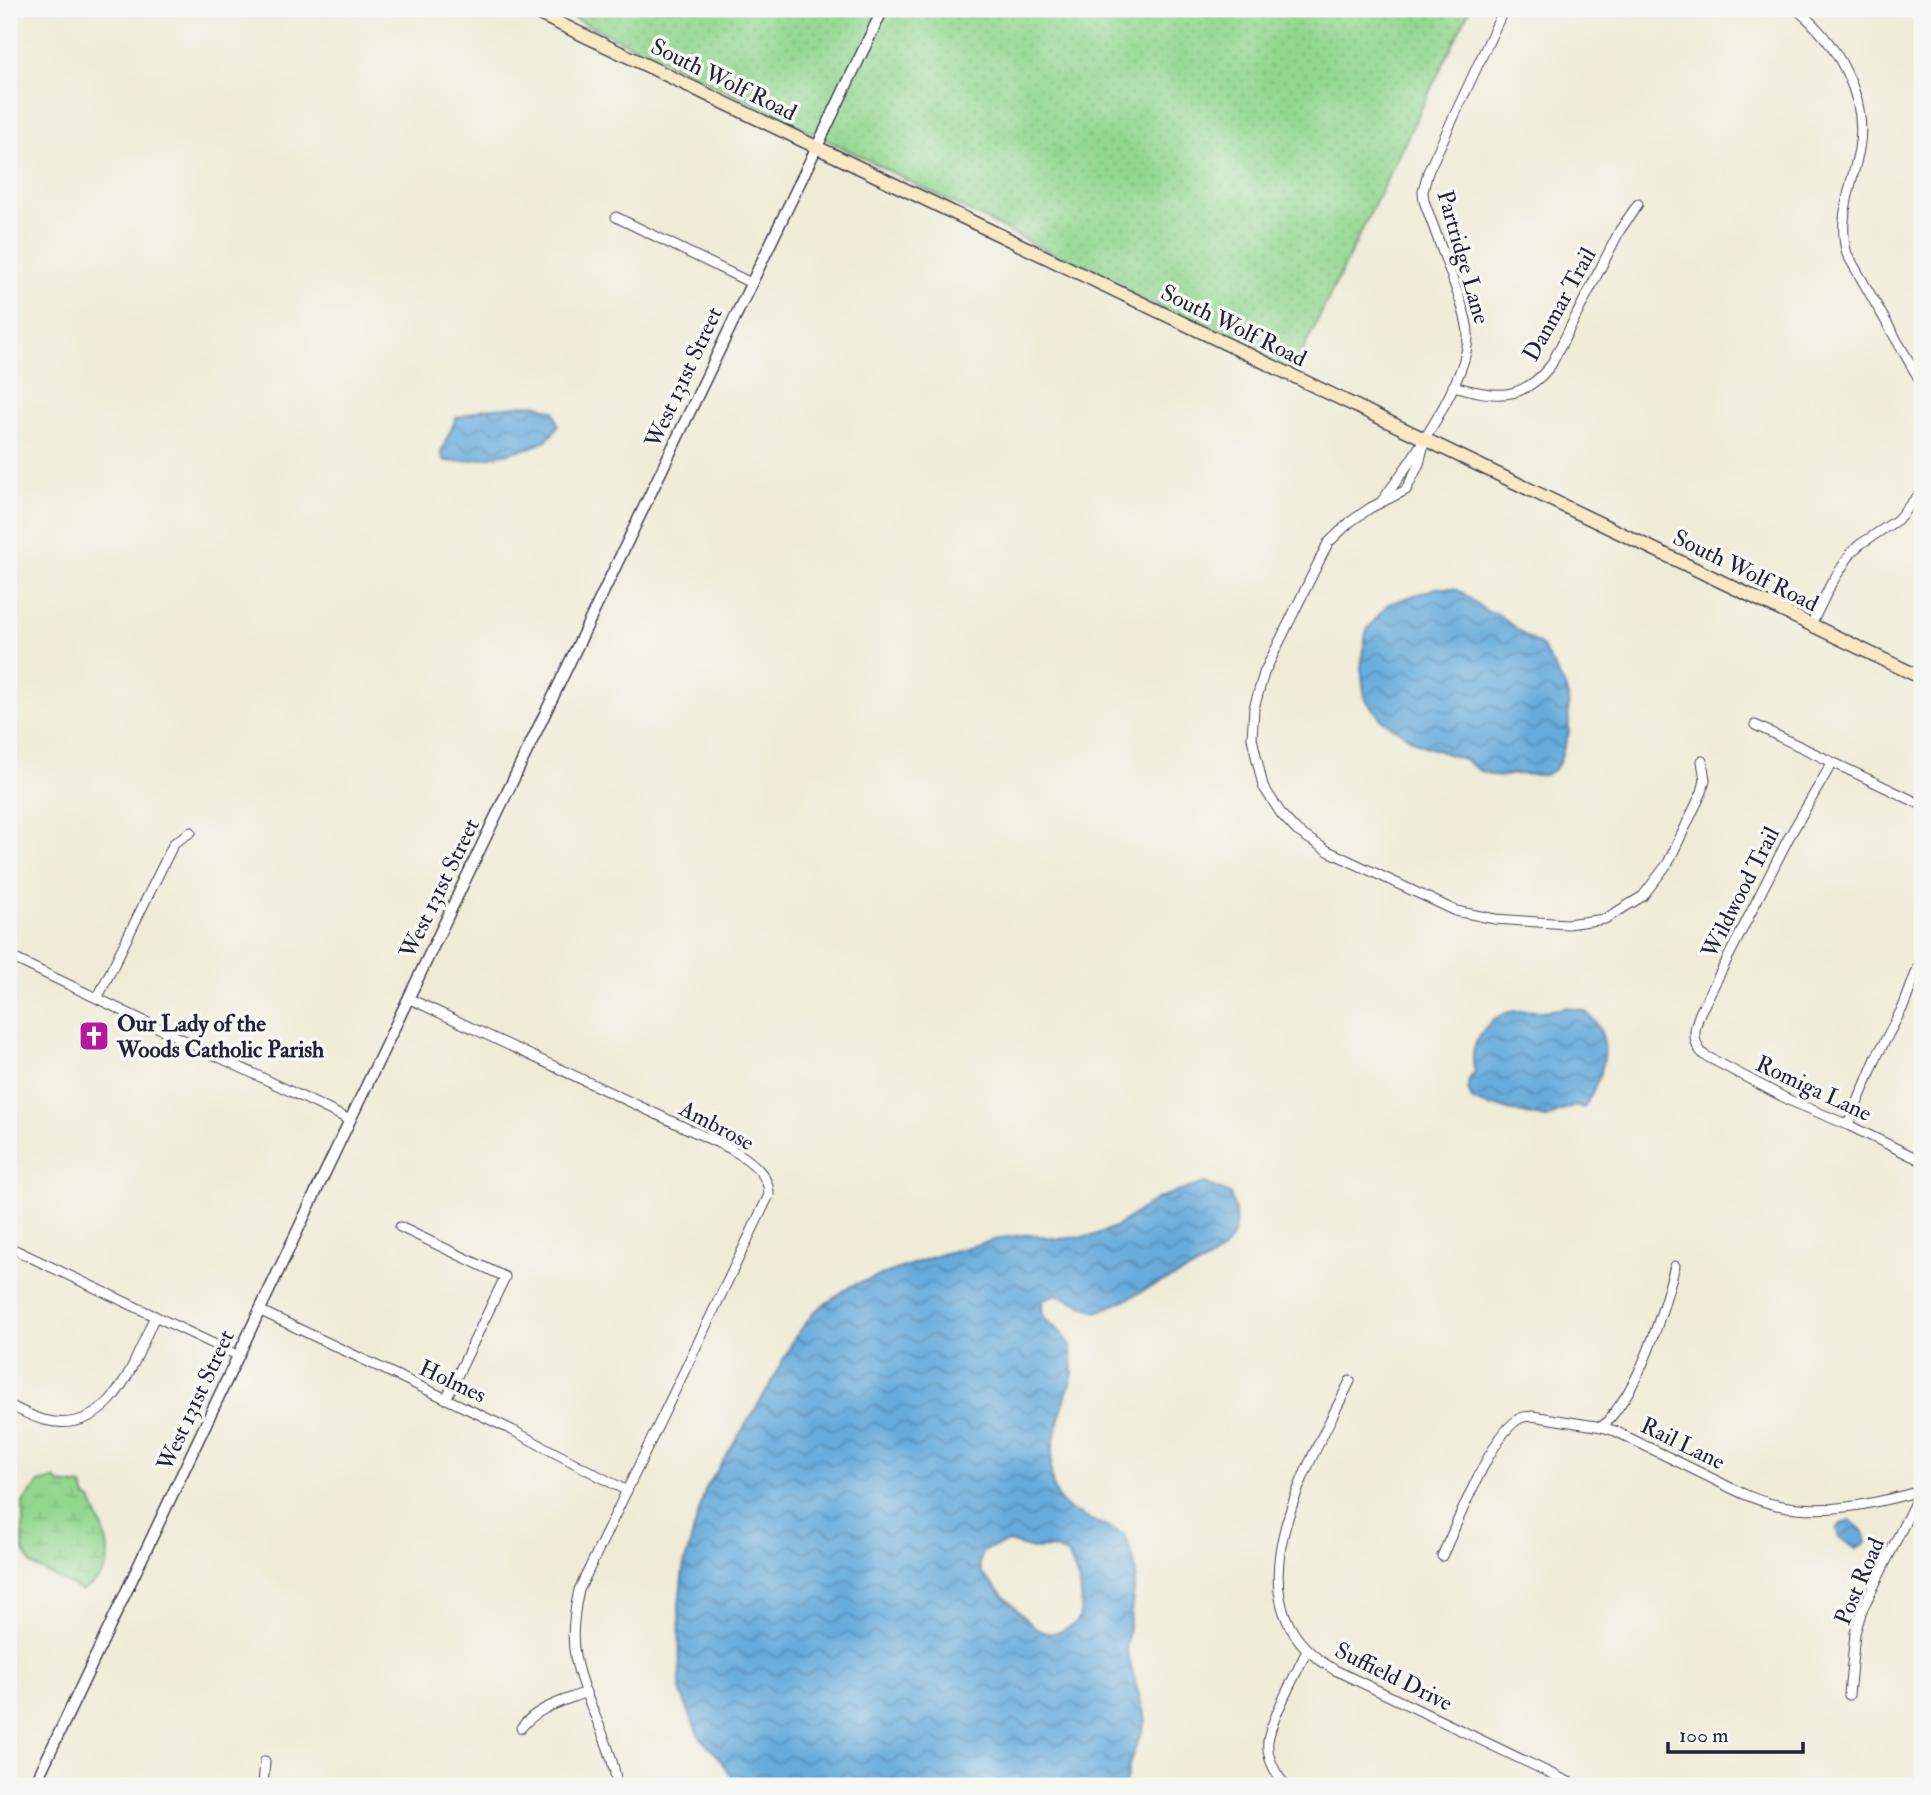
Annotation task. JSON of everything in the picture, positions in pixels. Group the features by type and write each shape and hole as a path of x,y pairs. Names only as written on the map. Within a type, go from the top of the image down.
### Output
{"main road":[{"name":"South Wolf Road","path":"529,9 1922,678"}],"street":[{"name":"West 131st Street","path":"38,1785 350,1120 883,9"},
{"name":"Partridge Lane","path":"1504,9 1433,161 1423,191 1466,323 1468,348 1453,386 1425,440 1381,503 1350,522 1328,543 1264,673 1258,691 1252,738 1258,770 1270,799 1297,831 1328,851 1456,911 1495,919 1567,924 1605,919 1632,905 1661,876 1702,792 1705,780 1702,761"},
{"path":"1796,9 1814,26 1841,65 1857,101 1861,136 1843,222 1847,254 1922,384"},
{"name":"Danmar Trail","path":"1453,386 1498,396 1520,391 1542,377 1551,365 1620,230 1638,204"},
{"path":"616,217 751,283"},
{"path":"1811,625 1831,584 1851,553 1897,520 1922,491"},
{"path":"1755,725 1922,805"},
{"name":"Wildwood Trail","path":"1695,1042 1695,1025 1700,1013 1788,839 1832,762"},
{"path":"98,997 174,843 191,832"},
{"path":"9,956 350,1120"},
{"path":"1848,1125 1877,1056 1904,1005 1922,957"},
{"name":"Ambrose","path":"410,999 731,1149 762,1173 767,1181 769,1195 579,1590 575,1608 574,1654 586,1692 610,1749 617,1786"},
{"name":"Romiga Lane","path":"1695,1042 1704,1055 1791,1101 1922,1161"},
{"path":"400,1227 505,1277 446,1399"},
{"path":"9,1247 239,1356"},
{"name":"Rail Lane","path":"1675,1266 1659,1325 1637,1374 1611,1418 1602,1427 1747,1496 1776,1505 1808,1509 1850,1508 1921,1490"},
{"name":"Holmes","path":"261,1311 512,1430 627,1491"},
{"path":"9,1405 41,1420 59,1423 76,1421 100,1411 122,1387 155,1316"},
{"name":"Suffield Drive","path":"1350,1381 1294,1498 1278,1560 1278,1587 1283,1610 1307,1650 1319,1661 1577,1786"},
{"path":"1443,1556 1488,1457 1512,1424 1521,1418 1532,1416 1602,1427"},
{"name":"Post Road","path":"1849,1695 1855,1633 1862,1611 1921,1490"},
{"path":"1286,1786 1276,1774 1268,1742 1307,1650"},
{"path":"521,1728 529,1717 539,1711 586,1692"},
{"path":"263,1786 265,1761"}],"green space":[{"path":"555,9 1470,9 1291,375 848,150"},
{"path":"55,1479 59,1483 82,1486 86,1497 91,1500 106,1538 108,1550 104,1572 82,1591 32,1565 23,1549 23,1502 39,1483"}],"water":[{"path":"536,404 554,411 558,425 543,442 493,456 463,461 444,460 441,452 456,418 484,409"},
{"path":"1436,588 1453,588 1462,592 1486,611 1496,613 1541,645 1568,696 1569,732 1554,770 1545,775 1514,774 1498,777 1478,770 1463,759 1419,744 1382,720 1365,699 1361,667 1369,627 1388,604"},
{"path":"1566,1007 1585,1011 1595,1022 1604,1045 1602,1068 1584,1108 1572,1106 1546,1118 1473,1101 1468,1086 1475,1072 1473,1052 1480,1035 1492,1021 1508,1012 1548,1011"},
{"path":"1205,1183 1230,1194 1236,1220 1231,1239 1220,1252 1202,1264 1097,1312 1056,1294 1044,1299 1042,1307 1045,1318 1067,1340 1073,1364 1073,1373 1053,1443 1052,1480 1057,1495 1067,1507 1125,1535 1134,1561 1136,1575 1126,1648 1146,1721 1130,1761 1125,1786 738,1786 716,1754 699,1737 680,1690 679,1604 683,1569 705,1490 769,1387 795,1337 815,1311 851,1286 938,1255 1002,1238 1029,1234 1058,1239 1092,1236 1115,1227 1158,1198","holes":["1008,1542 1033,1549 1052,1548 1068,1554 1078,1579 1082,1605 1077,1622 1066,1629 1046,1633 1035,1628 982,1574 979,1564 983,1551"]},
{"path":"1851,1521 1866,1538 1864,1545 1856,1549 1839,1537 1836,1529"}],"place":[{"name":"Our Lady of the Woods Catholic Parish","path":"94,1036"}]}
